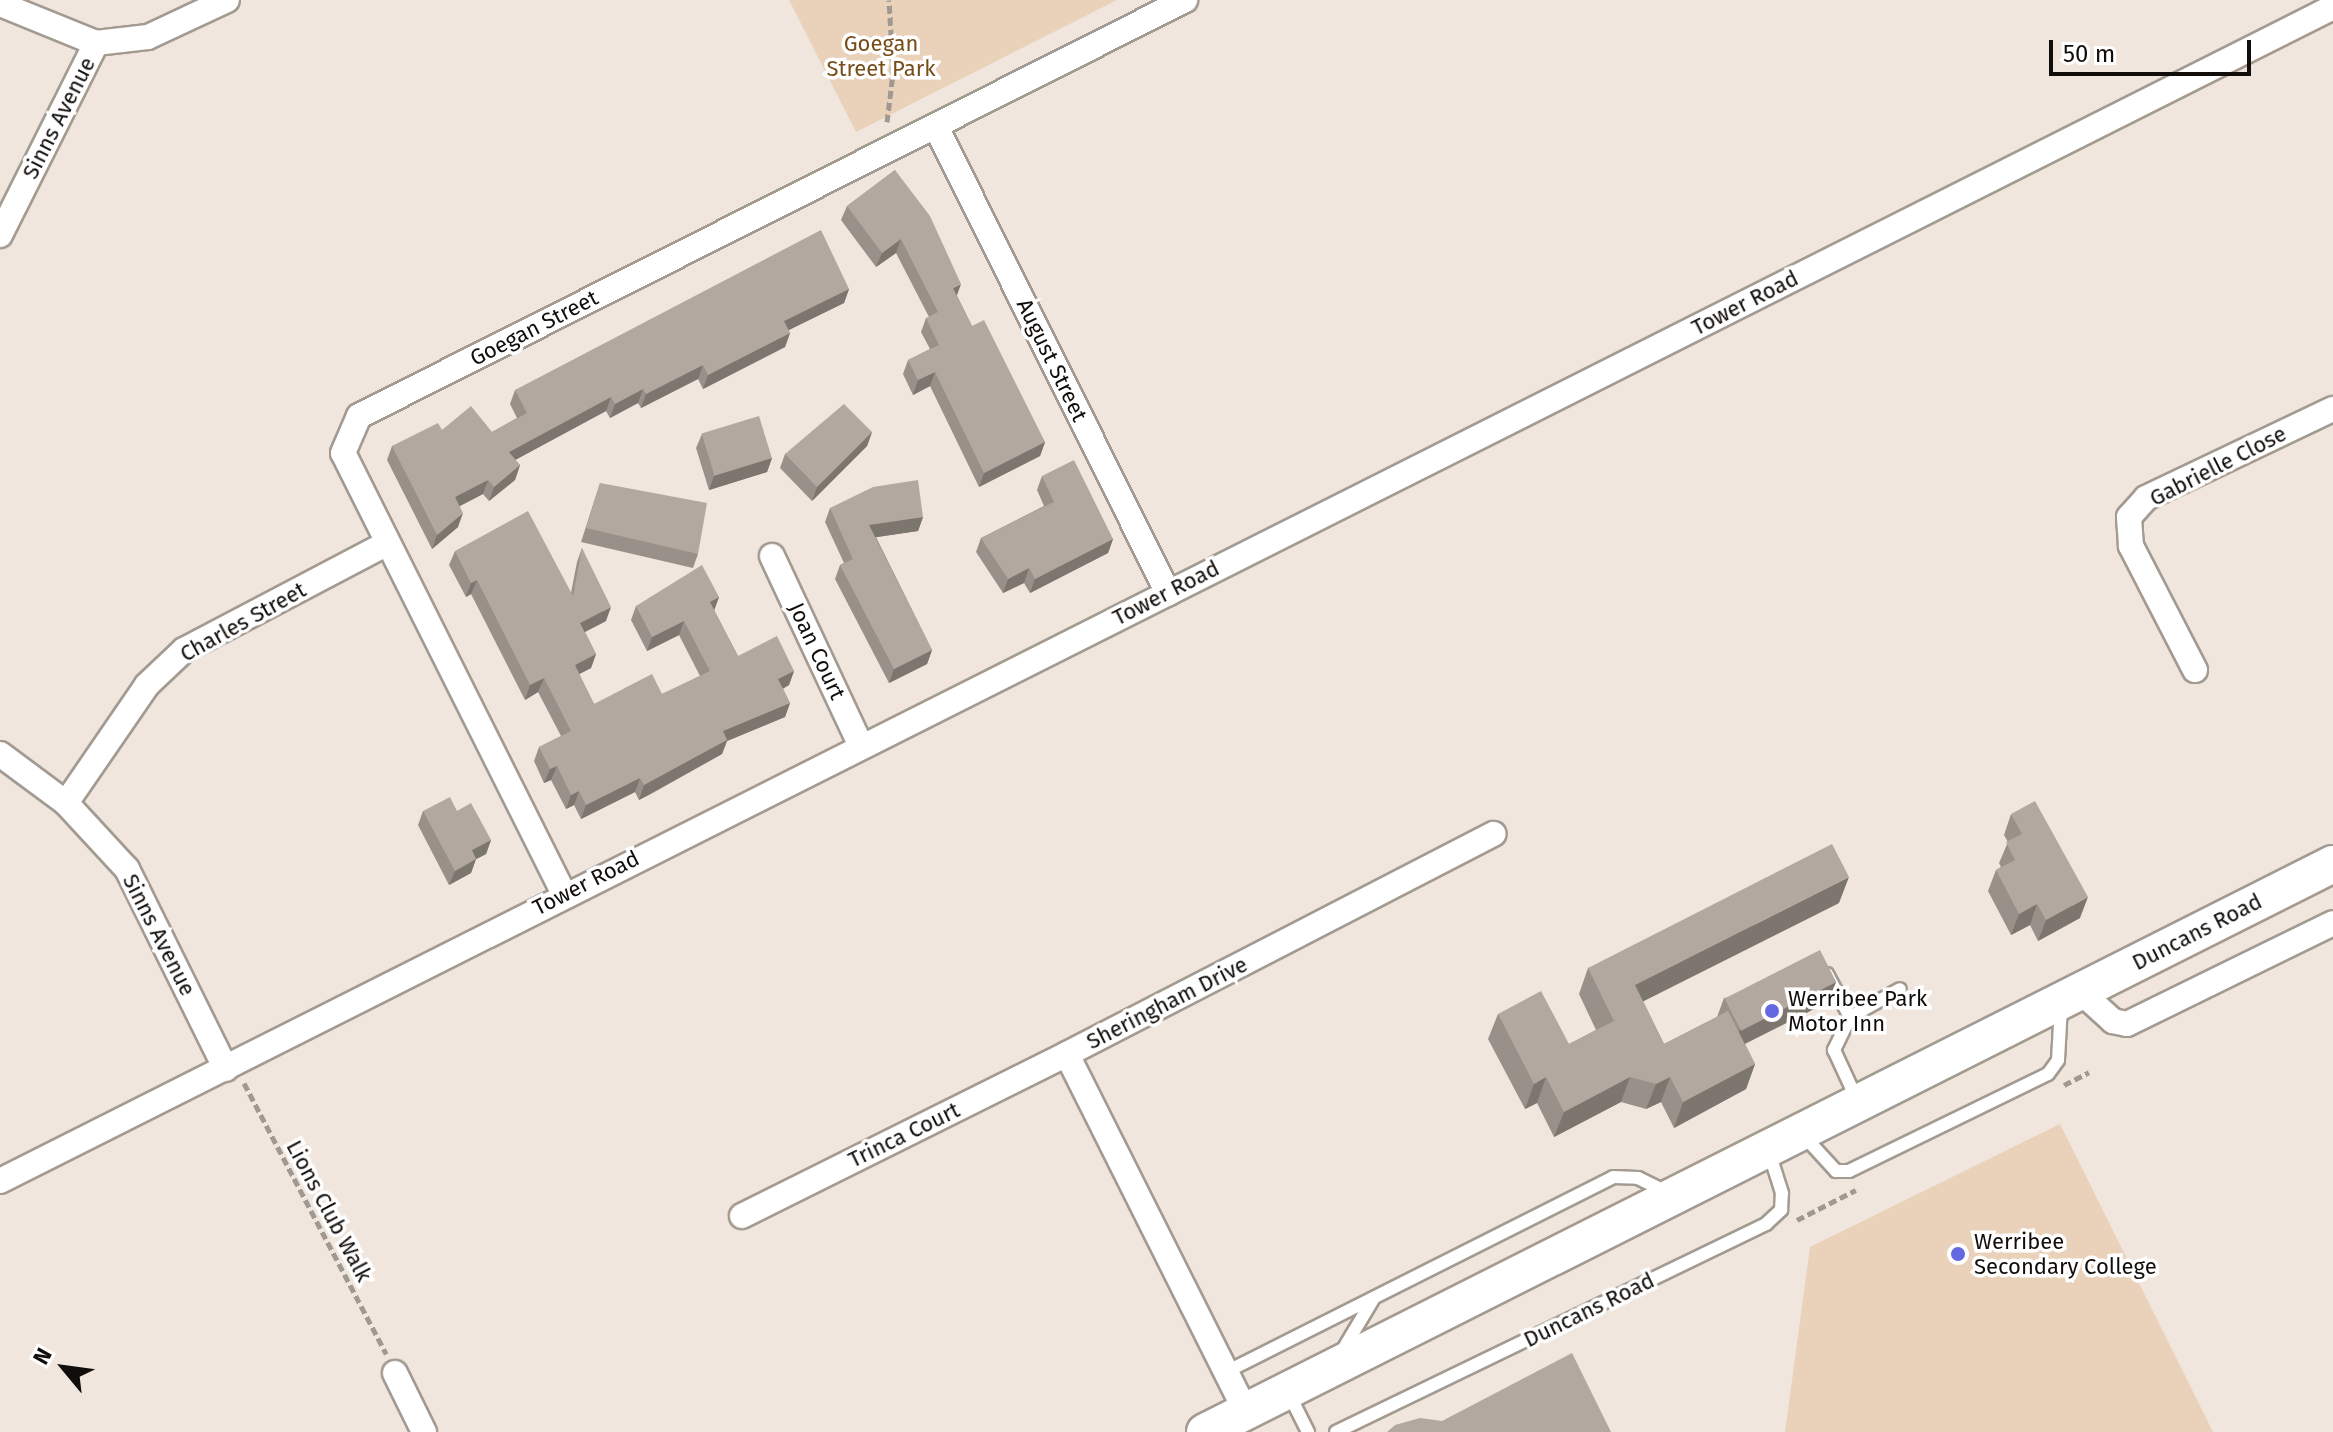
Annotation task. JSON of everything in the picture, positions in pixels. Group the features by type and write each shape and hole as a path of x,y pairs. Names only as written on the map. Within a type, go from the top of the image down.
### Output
{"main road":[{"name":"Duncans Road","path":"1205,1432 2333,864"}],"street":[{"path":"0,4 96,43 148,37 227,0"},
{"name":"Goegan Street","path":"564,894 343,453 359,416 1185,0"},
{"name":"Tower Road","path":"0,1181 564,894 2333,7"},
{"name":"Sinns Avenue","path":"0,235 96,43"},
{"name":"August Street","path":"936,127 1168,593"},
{"name":"Gabrielle Close","path":"2195,670 2131,546 2129,517 2146,498 2333,409"},
{"name":"Charles Street","path":"66,803 147,685 184,650 386,544"},
{"name":"Joan Court","path":"772,556 861,746"},
{"name":"Sinns Avenue","path":"0,754 66,803 127,869 230,1066"},
{"name":"Sheringham Drive","path":"1246,1412 1067,1054 1494,834"},
{"path":"2071,996 2113,1021 2127,1024 2333,923"},
{"name":"Trinca Court","path":"742,1216 1067,1054"},
{"path":"395,1373 424,1432"}],"lane":[{"path":"1822,966 1850,1017"},
{"path":"1859,1102 1834,1050 1850,1017 1900,989"},
{"path":"1800,1132 1836,1171 1849,1171 2048,1074 2058,1060 2071,996"},
{"name":"Duncans Road","path":"1336,1432 1766,1224 1781,1210 1782,1193 1768,1149"},
{"path":"1226,1372 1613,1177 1638,1178 1675,1196"},
{"path":"1335,1367 1356,1322 1383,1291"},
{"path":"1287,1391 1308,1432"}],"path":[{"path":"882,155 893,73 889,0"},
{"name":"Lions Club Walk","path":"230,1066 395,1373"}],"green space":[{"name":"Goegan Street Park","path":"789,0 1117,0 856,132"},
{"path":"2060,1124 2213,1432 1785,1432 1810,1247"}],"building":[{"path":"895,170 930,216 961,284 953,288 972,326 984,320 1045,442 984,473 935,372 918,380 908,360 939,345 926,318 938,312 901,239 882,253 847,206"},
{"path":"821,230 849,289 784,321 790,333 708,375 703,365 646,394 643,389 615,404 611,397 509,452 520,465 494,487 488,480 455,497 463,513 437,535 392,446 438,423 442,430 471,406 492,432 527,413 515,390"},
{"path":"844,404 872,432 817,487 785,454"},
{"path":"759,416 772,458 714,476 702,434"},
{"path":"1074,460 1113,539 1035,579 1029,568 1008,579 981,538 1054,502 1042,476"},
{"path":"918,480 923,517 869,525 932,650 894,669 840,565 853,559 830,508 873,487"},
{"path":"600,483 707,503 698,554 586,528"},
{"path":"528,511 573,596 582,548 611,607 580,623 596,654 575,665 594,704 652,674 662,694 710,671 684,621 652,637 636,606 702,565 719,597 710,602 738,656 777,636 794,671 778,679 790,703 723,731 727,740 644,785 640,778 586,805 579,791 571,795 557,766 550,769 539,747 571,731 544,678 530,685 477,580 471,583 455,551"},
{"path":"450,797 457,811 471,803 491,840 472,850 476,859 455,871 423,811"},
{"path":"2035,801 2088,897 2046,920 2037,904 2019,914 1996,870 2015,860 2006,842 2022,834 2011,814"},
{"path":"1832,844 1849,877 1635,985 1664,1044 1728,1011 1755,1064 1683,1102 1670,1077 1656,1084 1630,1077 1564,1112 1546,1077 1534,1084 1498,1014 1541,991 1569,1044 1614,1021 1588,968"},
{"path":"1820,950 1836,982 1741,1031 1725,999"},
{"path":"1572,1353 1611,1432 1387,1432 1395,1425 1420,1418 1442,1421"}],"place":[{"name":"Werribee Park Motor Inn","path":"1772,1011"},
{"name":"Werribee Secondary College","path":"1958,1254"}]}
